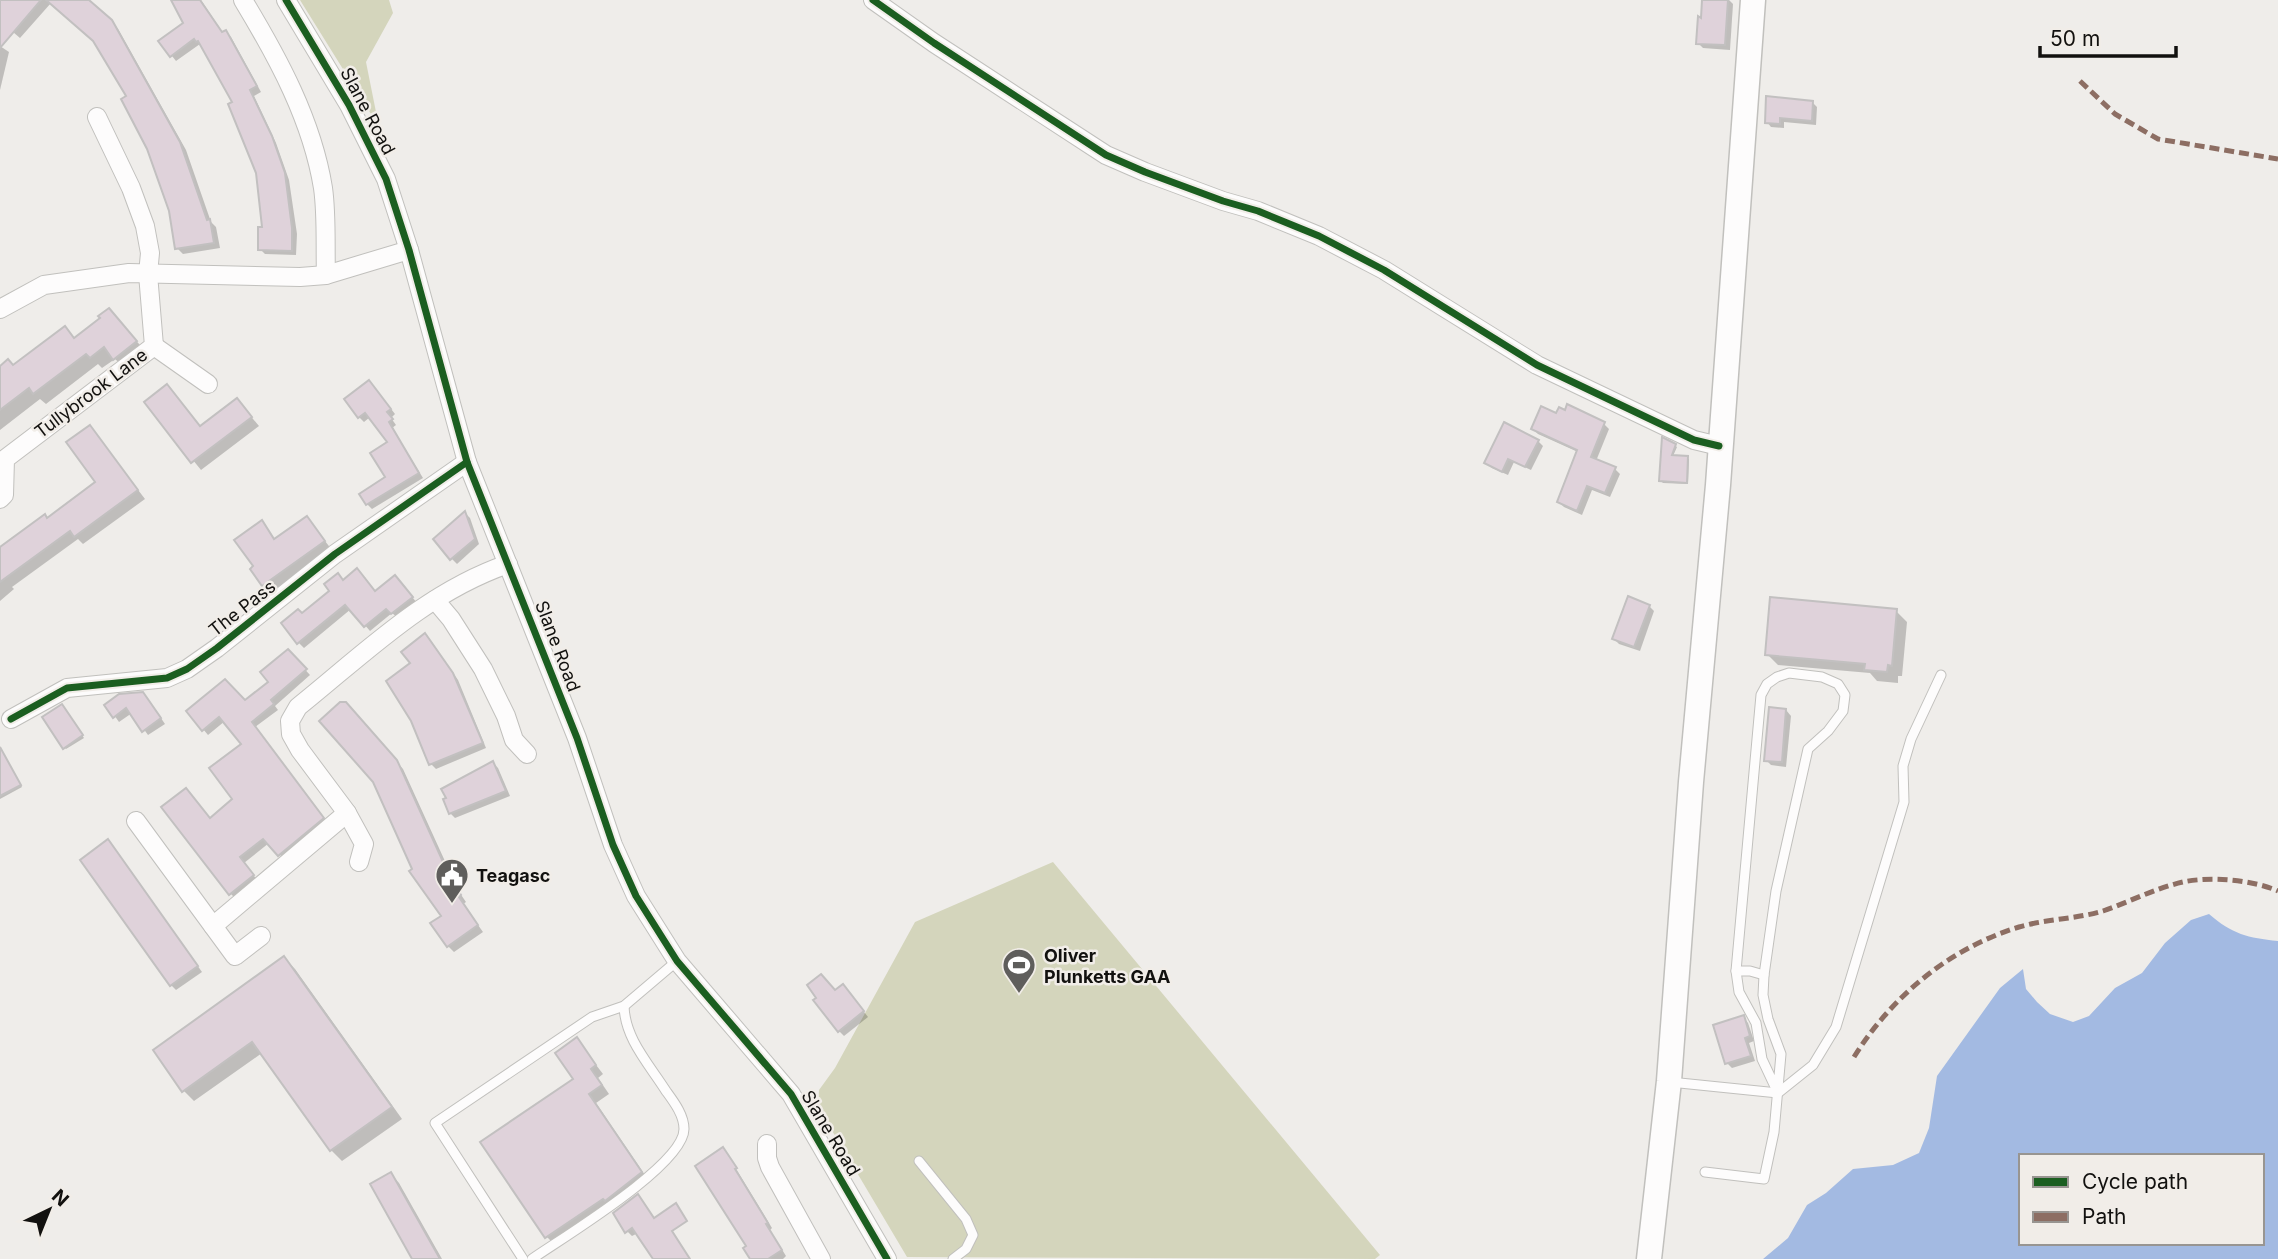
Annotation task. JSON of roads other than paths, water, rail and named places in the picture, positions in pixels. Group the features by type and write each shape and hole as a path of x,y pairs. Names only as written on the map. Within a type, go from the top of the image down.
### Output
{"main road":[{"path":"1649,1259 1668,1082 1754,0"}],"street":[{"path":"243,0 280,65 311,136 323,190 326,275"},
{"name":"Slane Road","path":"286,0 349,105 386,179 409,250 467,462 577,738 613,845 636,896 677,961 791,1094 883,1257"},
{"path":"873,0 1106,155 1320,236 1384,270 1537,365 1694,440 1720,446"},
{"name":"Tullybrook Lane","path":"0,499 4,495 5,459 154,346 148,274 150,253 145,226 131,188 97,117"},
{"path":"0,309 44,285 129,273 300,277 326,275 409,250"},
{"path":"154,346 208,384"},
{"name":"The Pass","path":"11,719 67,688 167,678 187,669 335,554 467,462"},
{"path":"359,862 364,844 347,813 300,750 291,734 290,721 298,707 390,631 456,586 508,564"},
{"path":"435,600 451,619 483,669 506,716 514,740 527,754"},
{"path":"213,926 347,813"},
{"path":"136,821 235,956 261,936"},
{"path":"767,1144 770,1167 821,1259"}],"lane":[{"path":"1705,1172 1764,1179 1774,1132 1778,1093 1781,1054 1768,1019 1763,995 1763,975 1776,891 1808,749 1828,731 1843,711 1845,695 1838,684 1822,677 1788,673 1767,684 1761,695 1737,971 1740,992 1756,1023 1762,1059 1778,1093"},
{"path":"1668,1082 1778,1093 1813,1065 1836,1027 1904,802 1903,766 1911,739 1941,675"},
{"path":"523,1259 435,1123 592,1017 624,1006 677,961"},
{"path":"1737,971 1763,975"},
{"path":"531,1259 663,1165 677,1148 684,1131 679,1110 633,1041 625,1021 624,1006"},
{"path":"919,1161 966,1219 973,1235 966,1249 953,1259"}],"water":[{"path":"2209,914 2241,934 2278,941 2278,1259 1763,1259 1788,1238 1807,1205 1826,1193 1853,1169 1893,1165 1919,1153 1929,1128 1937,1076 2000,988 2023,969 2026,989 2037,1002 2050,1014 2073,1022 2089,1016 2115,988 2142,973 2165,943 2191,920"}],"place":[{"name":"Teagasc","path":"452,905"},
{"name":"Oliver Plunketts GAA","path":"1019,995"}]}
